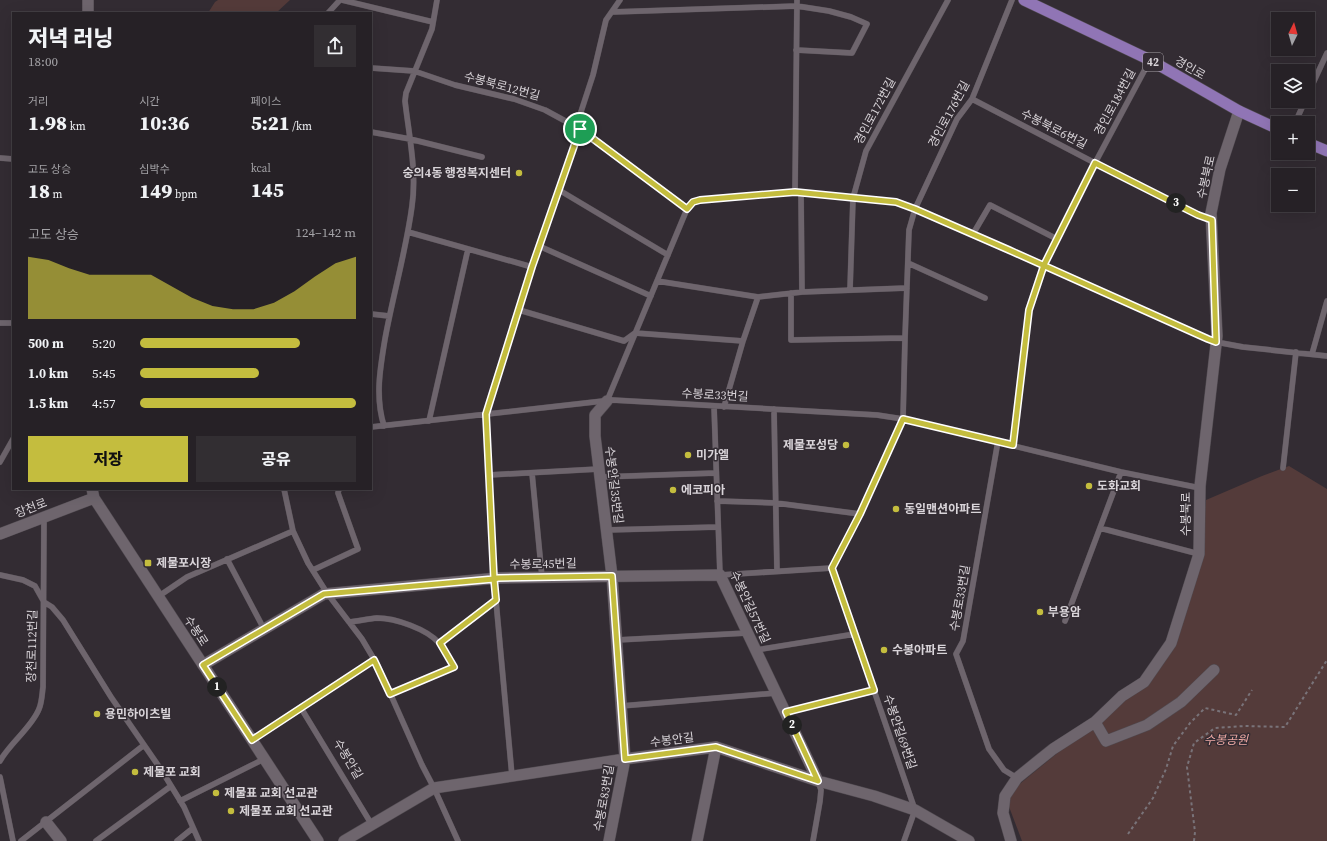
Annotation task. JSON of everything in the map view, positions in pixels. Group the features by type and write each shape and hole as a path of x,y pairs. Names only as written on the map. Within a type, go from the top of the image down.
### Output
{"main road":[{"name":"경인로","path":"1024,0 1150,60 1239,111 1271,126"},
{"path":"1315,146 1327,151"}],"street":[{"path":"88,0 88,12"},
{"name":"수봉북로","path":"1011,841 1003,813 1005,796 1017,778 1053,749 1095,722 1122,696 1144,682 1171,643 1199,554 1200,488 1216,342 1211,213 1220,169 1239,111"},
{"name":"수봉안길35번길","path":"607,401 595,415 595,436 612,576 625,759"},
{"name":"장천로","path":"0,534 44,517 93,493"},
{"name":"수봉로","path":"93,493 318,841"},
{"name":"수봉로45번길","path":"203,665 327,593 494,579 720,574"},
{"name":"수봉안길57번길","path":"720,574 818,781"},
{"path":"1095,722 1106,740 1147,725 1181,702 1214,670"},
{"path":"697,841 716,747"},
{"name":"수봉안길","path":"344,841 434,788 625,759 716,747 818,781 874,796 915,810 969,841"},
{"name":"수봉로83번길","path":"610,841 625,759"},
{"path":"46,822 61,841"}],"lane":[{"path":"329,12 341,0 433,22"},
{"path":"384,426 379,402 378,387 380,367 389,316 408,232 414,187 405,101 406,93 432,29 437,0"},
{"path":"512,776 494,579 486,414 532,267 559,190 578,128 593,75 606,20 620,0"},
{"name":"경인로172번길","path":"850,290 853,198 866,151 948,0"},
{"name":"경인로176번길","path":"903,419 909,230 915,209 956,119 972,99 1012,0"},
{"path":"612,12 797,3 851,17 867,24 852,53 796,50"},
{"path":"797,3 796,50 798,192 802,292"},
{"path":"1315,79 1327,52"},
{"name":"경인로184번길","path":"1013,445 1029,310 1044,265 1095,163 1150,60"},
{"name":"수봉북로12번길","path":"372,68 414,72 455,85 514,99 545,110 578,128 687,209"},
{"name":"수봉북로6번길","path":"972,99 1198,215 1212,220"},
{"path":"372,132 410,139 482,157"},
{"path":"0,158 12,159"},
{"path":"559,190 668,255"},
{"path":"687,209 693,202 700,200 798,192 896,202 1044,265 1216,342 1243,347 1327,356"},
{"path":"973,234 990,204 1057,239"},
{"name":"수봉안길35번길","path":"607,401 687,209"},
{"path":"408,232 532,267"},
{"path":"539,246 651,296"},
{"path":"429,421 468,249"},
{"path":"908,263 985,298"},
{"path":"657,281 758,298 802,292 908,288"},
{"path":"791,293 791,340 905,338"},
{"path":"724,407 743,340 758,298"},
{"path":"1312,354 1327,301"},
{"path":"519,310 624,341 635,333 743,340"},
{"path":"372,314 389,316"},
{"path":"0,323 12,323"},
{"path":"1283,468 1296,352"},
{"name":"수봉로33번길","path":"372,428 607,401 878,415 903,419 1121,472 1200,488"},
{"name":"수봉안길57번길","path":"714,406 720,574"},
{"path":"774,409 777,571"},
{"path":"832,568 860,514 903,419"},
{"path":"0,462 12,441"},
{"name":"수봉로33번길","path":"998,442 963,641 956,654 989,749 1004,770 1017,778"},
{"path":"1065,621 1121,472"},
{"path":"489,475 532,473 716,473"},
{"path":"532,473 542,577"},
{"path":"284,490 293,531 312,570 327,593 362,639 374,660 458,841"},
{"path":"312,570 358,549 338,493 339,490"},
{"path":"717,501 776,503 860,514"},
{"name":"장천로112번길","path":"0,761 5,752 35,717 40,707 43,687 44,517"},
{"path":"606,530 718,527"},
{"path":"1100,528 1199,554"},
{"path":"159,596 187,577 293,531"},
{"path":"227,560 264,629"},
{"name":"수봉로45번길","path":"720,574 832,568"},
{"name":"수봉안길69번길","path":"832,568 915,810"},
{"path":"0,575 23,580 35,586 44,602 52,607 63,620 111,697 171,786 199,841"},
{"path":"440,643 496,600"},
{"path":"349,622 377,618 416,628 440,643 454,667 390,694"},
{"path":"617,640 748,632"},
{"path":"756,650 855,634"},
{"path":"252,740 374,660"},
{"path":"786,712 874,690"},
{"path":"621,706 776,693"},
{"name":"수봉안길","path":"301,708 372,825"},
{"path":"21,841 144,745"},
{"path":"180,802 264,759"},
{"path":"0,777 13,841"},
{"path":"813,841 822,790 818,781"},
{"path":"96,841 171,786"},
{"path":"904,841 915,810"},
{"path":"178,841 193,828"}],"path":[{"path":"1194,841 1195,832 1187,767 1194,743 1215,728 1245,726 1285,727 1327,660"},
{"path":"1128,834 1153,798 1174,746 1190,723 1205,708 1236,715 1252,690"}],"green space":[{"path":"218,0 290,0 277,12 209,12"},
{"name":"수봉공원","path":"1289,466 1327,489 1327,841 1022,841 1005,796 1144,682 1171,643 1199,554 1206,500"}],"place":[{"name":"숭의4동 행정복지센터","path":"519,173"},
{"name":"제물포성당","path":"846,445"},
{"name":"미가엘","path":"688,455"},
{"name":"도화교회","path":"1089,486"},
{"name":"에코피아","path":"673,490"},
{"name":"동일맨션아파트","path":"896,509"},
{"name":"제물포시장","path":"148,563"},
{"name":"부용암","path":"1040,612"},
{"name":"수봉아파트","path":"884,650"},
{"name":"용민하이츠빌","path":"97,714"},
{"name":"제물포 교회","path":"135,772"},
{"name":"제물표 교회 선교관","path":"216,793"},
{"name":"제물포 교회 선교관","path":"231,811"}],"route":[{"path":"580,129 532,267 486,414 494,579 496,600 440,643 454,667 390,694 374,660 252,740 203,665 324,594 392,587 494,579 498,578 612,576 625,759 716,747 818,781 786,712 874,690 832,568 860,514 903,419 1013,445 1029,310 1044,265 1095,163 1198,215 1212,220 1216,342 1044,265 896,202 795,192 700,200 693,202 687,209 580,129"}]}
